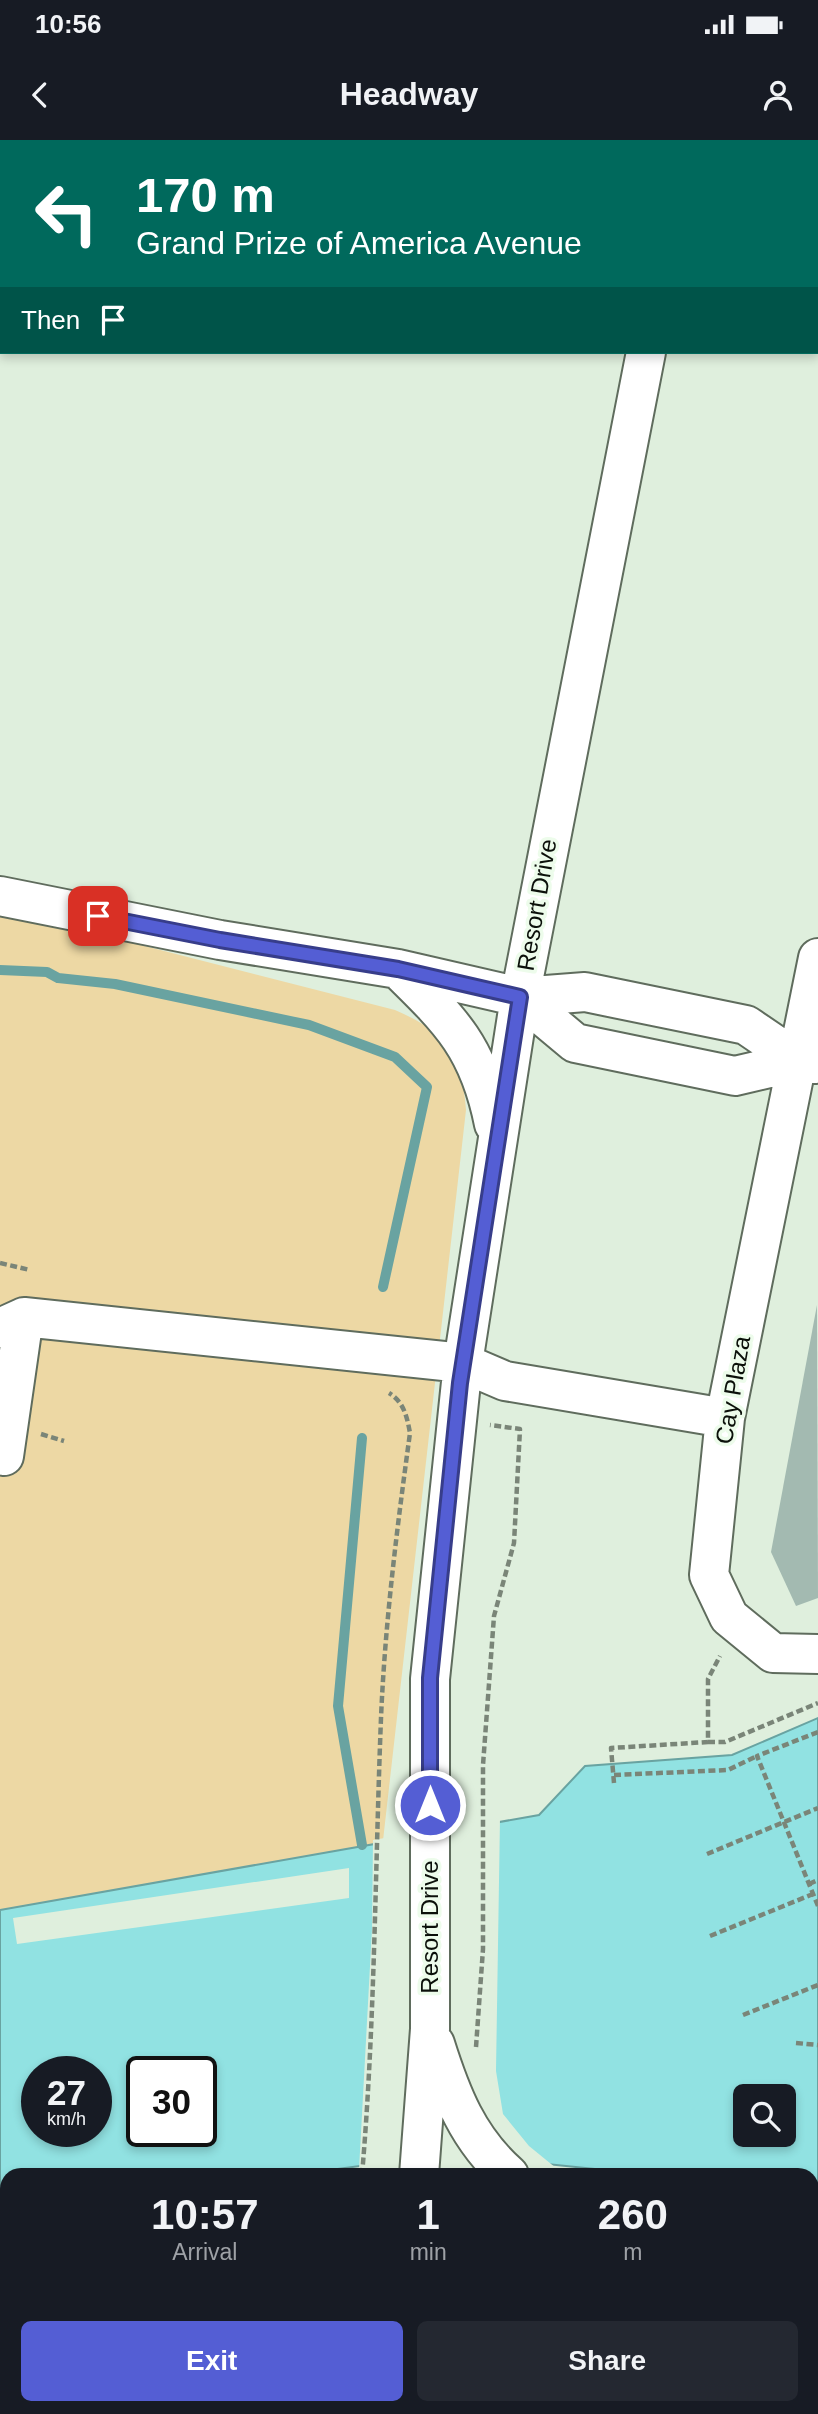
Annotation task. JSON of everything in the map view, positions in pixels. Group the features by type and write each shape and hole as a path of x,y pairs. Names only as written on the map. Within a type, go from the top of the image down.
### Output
{"street":[{"name":"Resort Drive","path":"420,2168 430,2029 430,1678 463,1363 520,997 646,354"},
{"path":"0,896 220,940 398,969 520,997 585,992 746,1025 809,1063"},
{"name":"Cay Plaza","path":"818,958 809,1063 725,1418 709,1575 729,1617 773,1653 818,1654"},
{"path":"398,969 467,1043 486,1086 497,1139"},
{"path":"520,997 575,1043 734,1076 809,1063"},
{"path":"17,1443 12,1323 463,1363 505,1381 725,1418"},
{"path":"430,2029 461,2116 483,2150 502,2168"}],"path":[{"path":"0,1264 30,1270"},
{"path":"362,2168 376,1958 381,1718 389,1595 410,1433 407,1413 397,1398 380,1388"},
{"path":"512,1426 524,1429 525,1422"},
{"path":"475,2059 483,1949 483,1765 494,1616 514,1543 520,1429"},
{"path":"17,1443 64,1441"},
{"path":"708,1742 708,1679 738,1624"},
{"path":"614,1783 611,1748 725,1742 818,1703"},
{"path":"614,1775 727,1770 818,1732"},
{"path":"757,1756 818,1906"},
{"path":"707,1854 818,1808"},
{"path":"809,1884 818,1880"},
{"path":"710,1936 813,1894"},
{"path":"743,2015 818,1985"},
{"path":"796,2043 818,2045"}],"shaded area":[{"path":"0,909 395,1010 427,1027 448,1047 455,1060 464,1091 466,1110 346,2168 0,2168"}],"water":[{"path":"818,1718 818,2168 586,2168 451,2154 345,2168 0,2168 0,1910 539,1815 585,1766 732,1755"}],"pier":[{"path":"500,1818 496,2071 503,2114 529,2146 556,2168 451,2157 359,2168 372,1929 373,1840"},
{"path":"349,1868 349,1898 17,1944 13,1918"}],"building":[{"path":"817,1305 818,1598 796,1606 771,1552"}],"waterway":[{"path":"0,970 47,972 58,978 115,984 309,1025 395,1057 427,1087 383,1287"},
{"path":"362,1438 338,1706 362,1845"}],"route":[{"path":"98,916 220,940 398,969 520,997 460,1383 430,1678 430,1805"}]}
